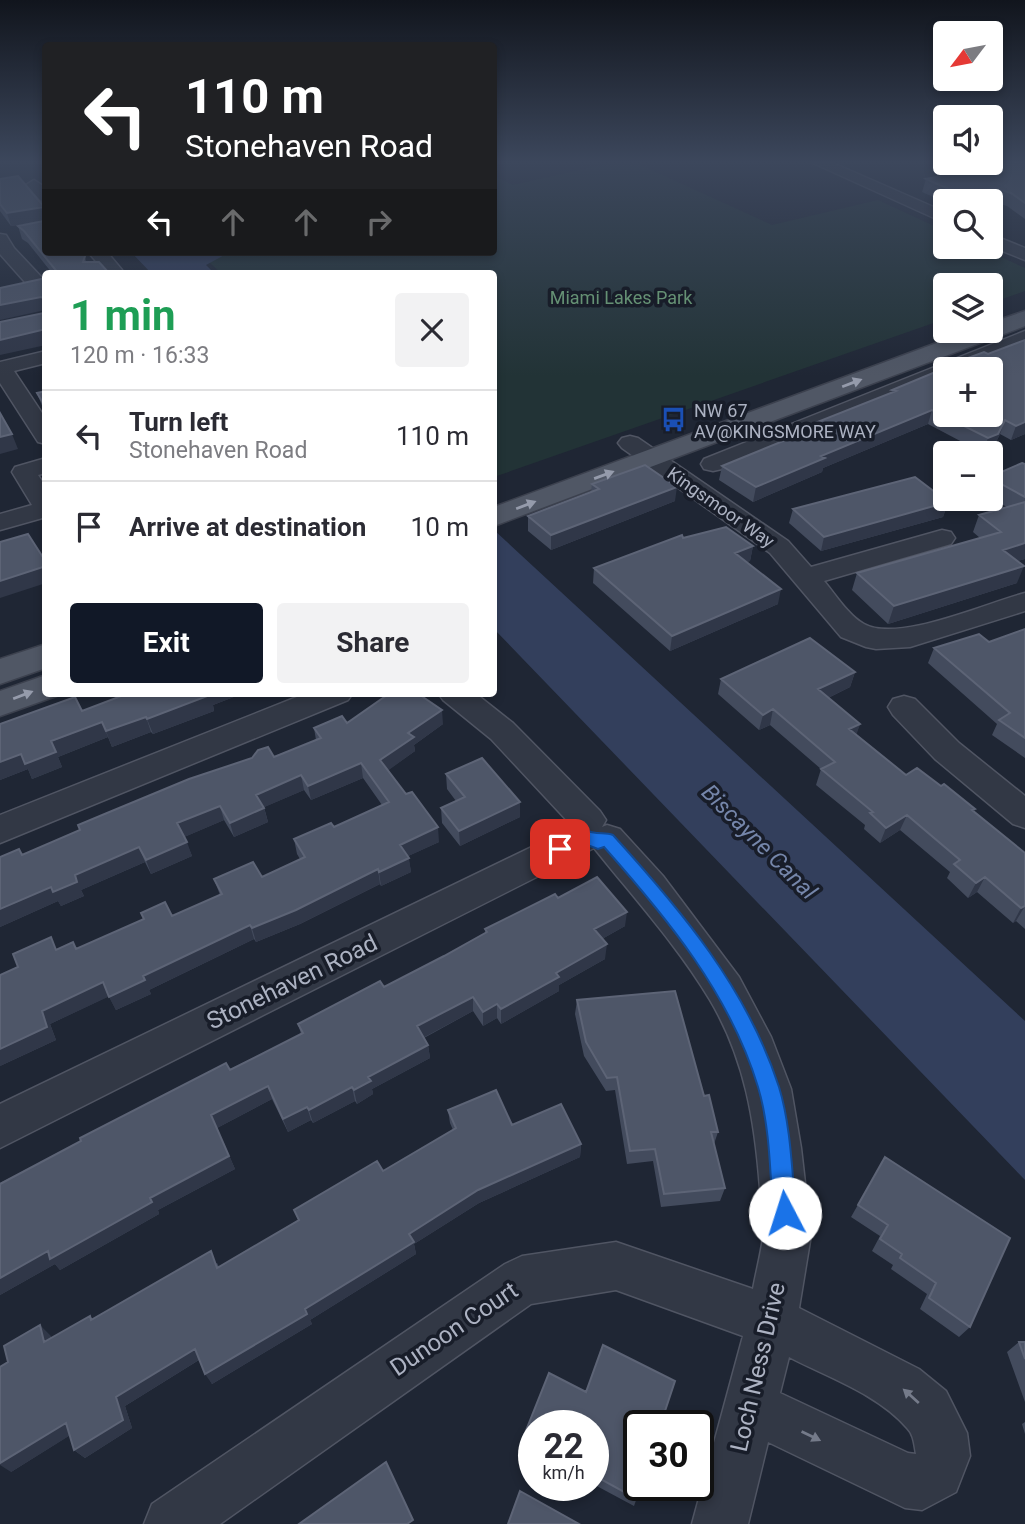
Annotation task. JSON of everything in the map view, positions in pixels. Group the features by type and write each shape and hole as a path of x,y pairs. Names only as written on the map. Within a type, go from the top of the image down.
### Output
{"main road":[{"path":"1003,307 1025,299"},
{"path":"497,515 548,485 892,359 1025,318"},
{"path":"892,359 933,337"},
{"path":"497,494 548,485"},
{"path":"0,672 42,656"},
{"path":"0,704 42,688"}],"street":[{"path":"4,236 7,261 42,285"},
{"path":"1003,245 1025,255"},
{"path":"13,292 42,285"},
{"path":"713,464 1025,337"},
{"path":"42,358 0,368 42,432"},
{"path":"22,400 42,396"},
{"name":"Kingsmoor Way","path":"640,451 779,547 851,630 876,640 910,638 1025,602"},
{"path":"42,466 24,472 42,502"},
{"path":"0,522 42,510"},
{"path":"807,577 942,538"},
{"path":"0,830 327,697"},
{"name":"Loch Ness Drive","path":"459,697 502,731 593,832 650,887 696,946 725,989 750,1037 769,1089 779,1148 787,1235 772,1321 720,1524"},
{"path":"904,707 947,751 1025,815"},
{"name":"Stonehaven Road","path":"0,1127 593,832"},
{"name":"Dunoon Court","path":"172,1524 522,1281 616,1266 772,1321 901,1387 928,1410 940,1433 943,1457 937,1473 922,1482 905,1480 750,1406"}],"green space":[{"name":"Miami Lakes Park","path":"497,234 933,234 933,259 1003,258 1025,268 1025,291 1003,299 1003,273 933,273 933,323 497,476 497,270 218,270 202,256 497,256"}],"water":[{"path":"135,256 223,256 206,265 211,270 148,270"},
{"name":"Biscayne Canal","path":"497,533 1025,1021 1025,1180 497,632"}],"building":[{"path":"27,234 42,234 42,253"},
{"path":"44,256 85,256 83,262 99,262 106,270 56,270"},
{"path":"42,279 42,298 0,305 0,288"},
{"path":"42,313 42,330 0,340 0,322"},
{"path":"1025,340 1025,422 1016,426 1005,420 1003,424 1003,357 971,357 984,352 988,354"},
{"path":"933,373 933,410 821,456 825,458 756,487 722,466 803,433 797,430 896,391 892,390"},
{"path":"0,413 12,434 0,437"},
{"path":"966,427 1002,427 998,434 988,438"},
{"path":"1025,464 1025,497 1003,485 1003,471"},
{"path":"645,465 677,487 551,535 528,516 599,489 592,484"},
{"path":"915,477 933,491 933,506 824,537 793,509"},
{"path":"1025,502 1025,543 1003,550 1024,566 894,606 857,573 1001,532 979,515 1003,511 1003,508"},
{"path":"726,527 753,546 735,553 781,589 672,636 594,568 682,535 683,538"},
{"path":"28,534 42,556 42,567 0,581 0,542"},
{"path":"1025,629 1025,738 999,720 1010,713 934,648 979,634 989,642"},
{"path":"810,638 855,672 818,689 860,724 849,729 906,775 917,768 941,786 944,784 1025,853 1025,906 1021,908 985,877 976,883 954,864 960,860 907,815 886,828 870,813 873,812 821,769 835,762 773,709 763,715 721,679"},
{"path":"75,697 82,711 119,697 205,697 106,731 102,722 51,741 56,752 25,764 21,754 0,762 0,724"},
{"path":"384,697 423,697 442,710 408,733 414,737 380,760 406,794 412,792 438,827 400,845 409,858 379,872 378,869 296,910 252,928 250,925 143,976 145,980 109,997 103,982 42,1011 47,1027 0,1049 0,975 18,967 13,954 51,937 56,950 73,942 76,949 144,919 141,913 165,902 172,916 222,894 214,879 253,862 262,877 305,857 294,839 331,823 334,827 389,802 361,763 308,786 301,775 256,795 264,808 230,823 220,806 177,823 187,842 146,860 139,847 75,875 77,882 53,892 51,887 0,909 0,857 19,849 22,855 80,830 78,825 189,779 252,758 258,750 268,747 274,757 321,738 314,728 342,716 347,723"},
{"path":"482,758 520,802 459,831 441,808 465,797 446,774"},
{"path":"597,877 627,912 594,929 607,944 556,973 559,977 501,1009 497,1004 483,1012 473,997 417,1026 428,1045 368,1077 371,1081 354,1090 352,1087 309,1110 307,1107 283,1119 268,1086 211,1115 229,1156 150,1198 152,1202 50,1259 48,1251 0,1278 0,1184 81,1141 80,1138 226,1063 230,1070 303,1033 298,1024 380,981 384,987 487,932 485,929 555,894 558,898"},
{"path":"675,991 704,1096 709,1095 718,1132 711,1132 725,1188 664,1194 655,1149 630,1151 617,1077 607,1078 586,1042 577,1000"},
{"path":"496,1090 512,1125 561,1104 581,1144 478,1190 409,1234 414,1242 305,1309 307,1314 205,1374 195,1349 116,1397 123,1420 74,1450 66,1423 0,1463 0,1367 8,1362 4,1346 40,1325 44,1342 90,1316 91,1320 211,1251 217,1268 299,1220 294,1210 377,1161 383,1171 456,1128 448,1110"},
{"path":"885,1157 1010,1238 970,1327 929,1298 936,1283 900,1258 902,1254 880,1239 888,1225 858,1205"},
{"path":"1019,1342 1025,1342 1025,1359"},
{"path":"603,1345 675,1381 665,1410 623,1410 623,1491 609,1484 609,1410 534,1410 549,1373 586,1392"},
{"path":"386,1462 413,1520 407,1524 299,1524"},
{"path":"518,1496 518,1501 538,1501 579,1524 508,1524"}],"place":[{"name":"NW 67 AV@KINGSMORE WAY","path":"674,420"}],"route":[{"path":"560,849 584,837 593,842 607,839 650,887 696,946 725,989 750,1037 769,1089 779,1148 785,1213"}]}
